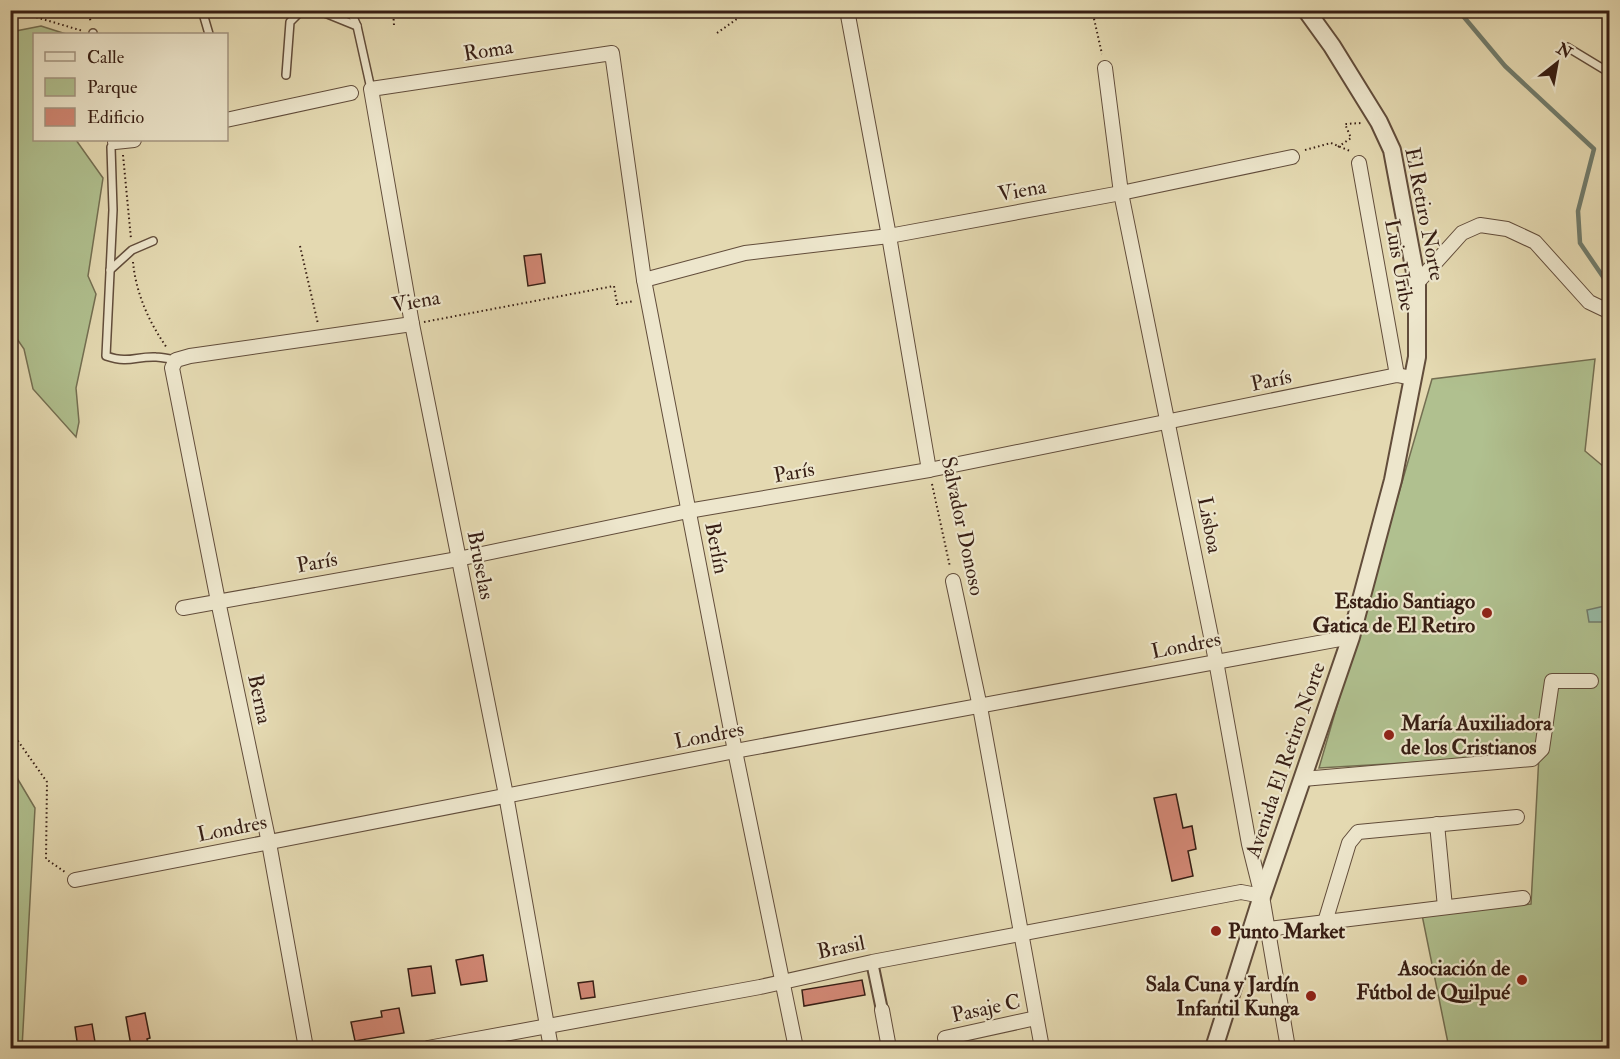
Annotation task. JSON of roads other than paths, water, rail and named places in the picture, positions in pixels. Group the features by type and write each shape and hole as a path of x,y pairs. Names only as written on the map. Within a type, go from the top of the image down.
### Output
{"street":[{"name":"Salvador Donoso","path":"847,10 929,470"},
{"name":"El Retiro Norte","path":"1306,10 1332,45 1379,122 1392,150 1417,283 1417,357 1404,376"},
{"name":"Roma","path":"371,89 612,53"},
{"name":"Berlín","path":"612,53 648,298 735,751 796,1048"},
{"name":"Lisboa","path":"1105,68 1121,193 1216,661 1249,843 1262,896 1288,1048"},
{"name":"Bruselas","path":"371,89 412,324 506,795 551,1048"},
{"path":"228,120 351,93"},
{"name":"Viena","path":"645,280 745,253 889,236 1121,193 1292,157"},
{"name":"Luis Uribe","path":"1359,163 1404,376"},
{"path":"1417,283 1462,233 1480,225 1507,229 1535,242 1590,302 1610,312"},
{"name":"Viena","path":"176,360 190,356 412,324"},
{"name":"Berna","path":"176,360 172,368 173,379 269,843 306,1048"},
{"name":"París","path":"183,608 458,559 688,511 929,470 1404,376"},
{"name":"Avenida El Retiro Norte","path":"1214,1048 1262,896 1351,637 1394,480 1404,376"},
{"name":"Salvador Donoso","path":"953,581 980,707 1042,1048"},
{"name":"Londres","path":"75,879 735,751 1351,637"},
{"path":"1303,780 1532,759 1542,749 1552,681 1591,681"},
{"path":"1325,922 1348,843 1354,835 1362,831 1516,817"},
{"path":"1437,824 1445,907"},
{"name":"Brasil","path":"428,1048 547,1028 872,962 1241,892 1262,896"},
{"path":"1268,929 1523,898"},
{"path":"872,962 889,1048"},
{"name":"Pasaje C","path":"946,1043 1036,1018"}],"lane":[{"path":"202,10 209,33"},
{"path":"350,10 357,26 371,89"},
{"path":"286,75 290,22 300,12 326,13 357,26"},
{"path":"1567,47 1610,73"},
{"path":"114,141 111,147 113,210 106,356 119,360 154,357 176,360"},
{"path":"110,270 132,250 153,241"}],"waterway":[{"path":"1458,10 1505,66 1594,149 1578,211 1580,243 1610,287"}],"place":[{"name":"Estadio Santiago Gatica de El Retiro","path":"1487,613"},
{"name":"María Auxiliadora de los Cristianos","path":"1389,735"},
{"name":"Punto Market","path":"1216,931"},
{"name":"Asociación de Fútbol de Quilpué","path":"1522,980"},
{"name":"Sala Cuna y Jardín Infantil Kunga","path":"1311,996"}]}
